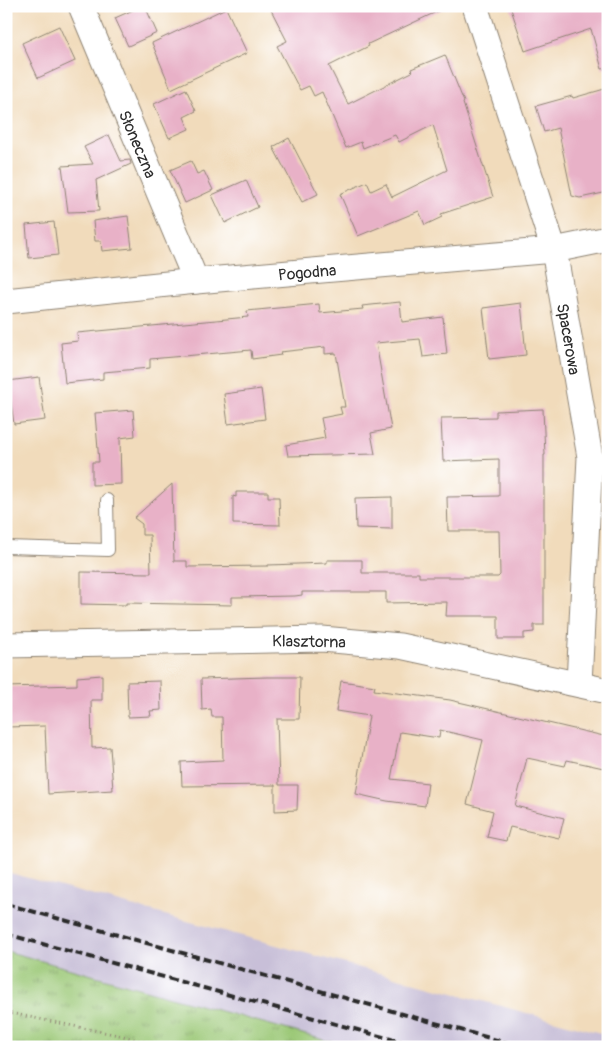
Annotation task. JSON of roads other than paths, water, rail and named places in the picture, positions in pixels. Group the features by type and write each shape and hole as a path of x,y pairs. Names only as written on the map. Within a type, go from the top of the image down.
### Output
{"street":[{"name":"Słoneczna","path":"81,6 196,282"},
{"name":"Spacerowa","path":"475,6 554,250 599,458 579,684"},
{"name":"Pogodna","path":"6,301 554,250 608,239"},
{"name":"Klasztorna","path":"6,644 322,639 400,646 608,691"}],"lane":[{"path":"6,547 108,550 107,500"}],"railway":[{"path":"6,904 522,1047"},
{"path":"6,934 420,1047"}]}
